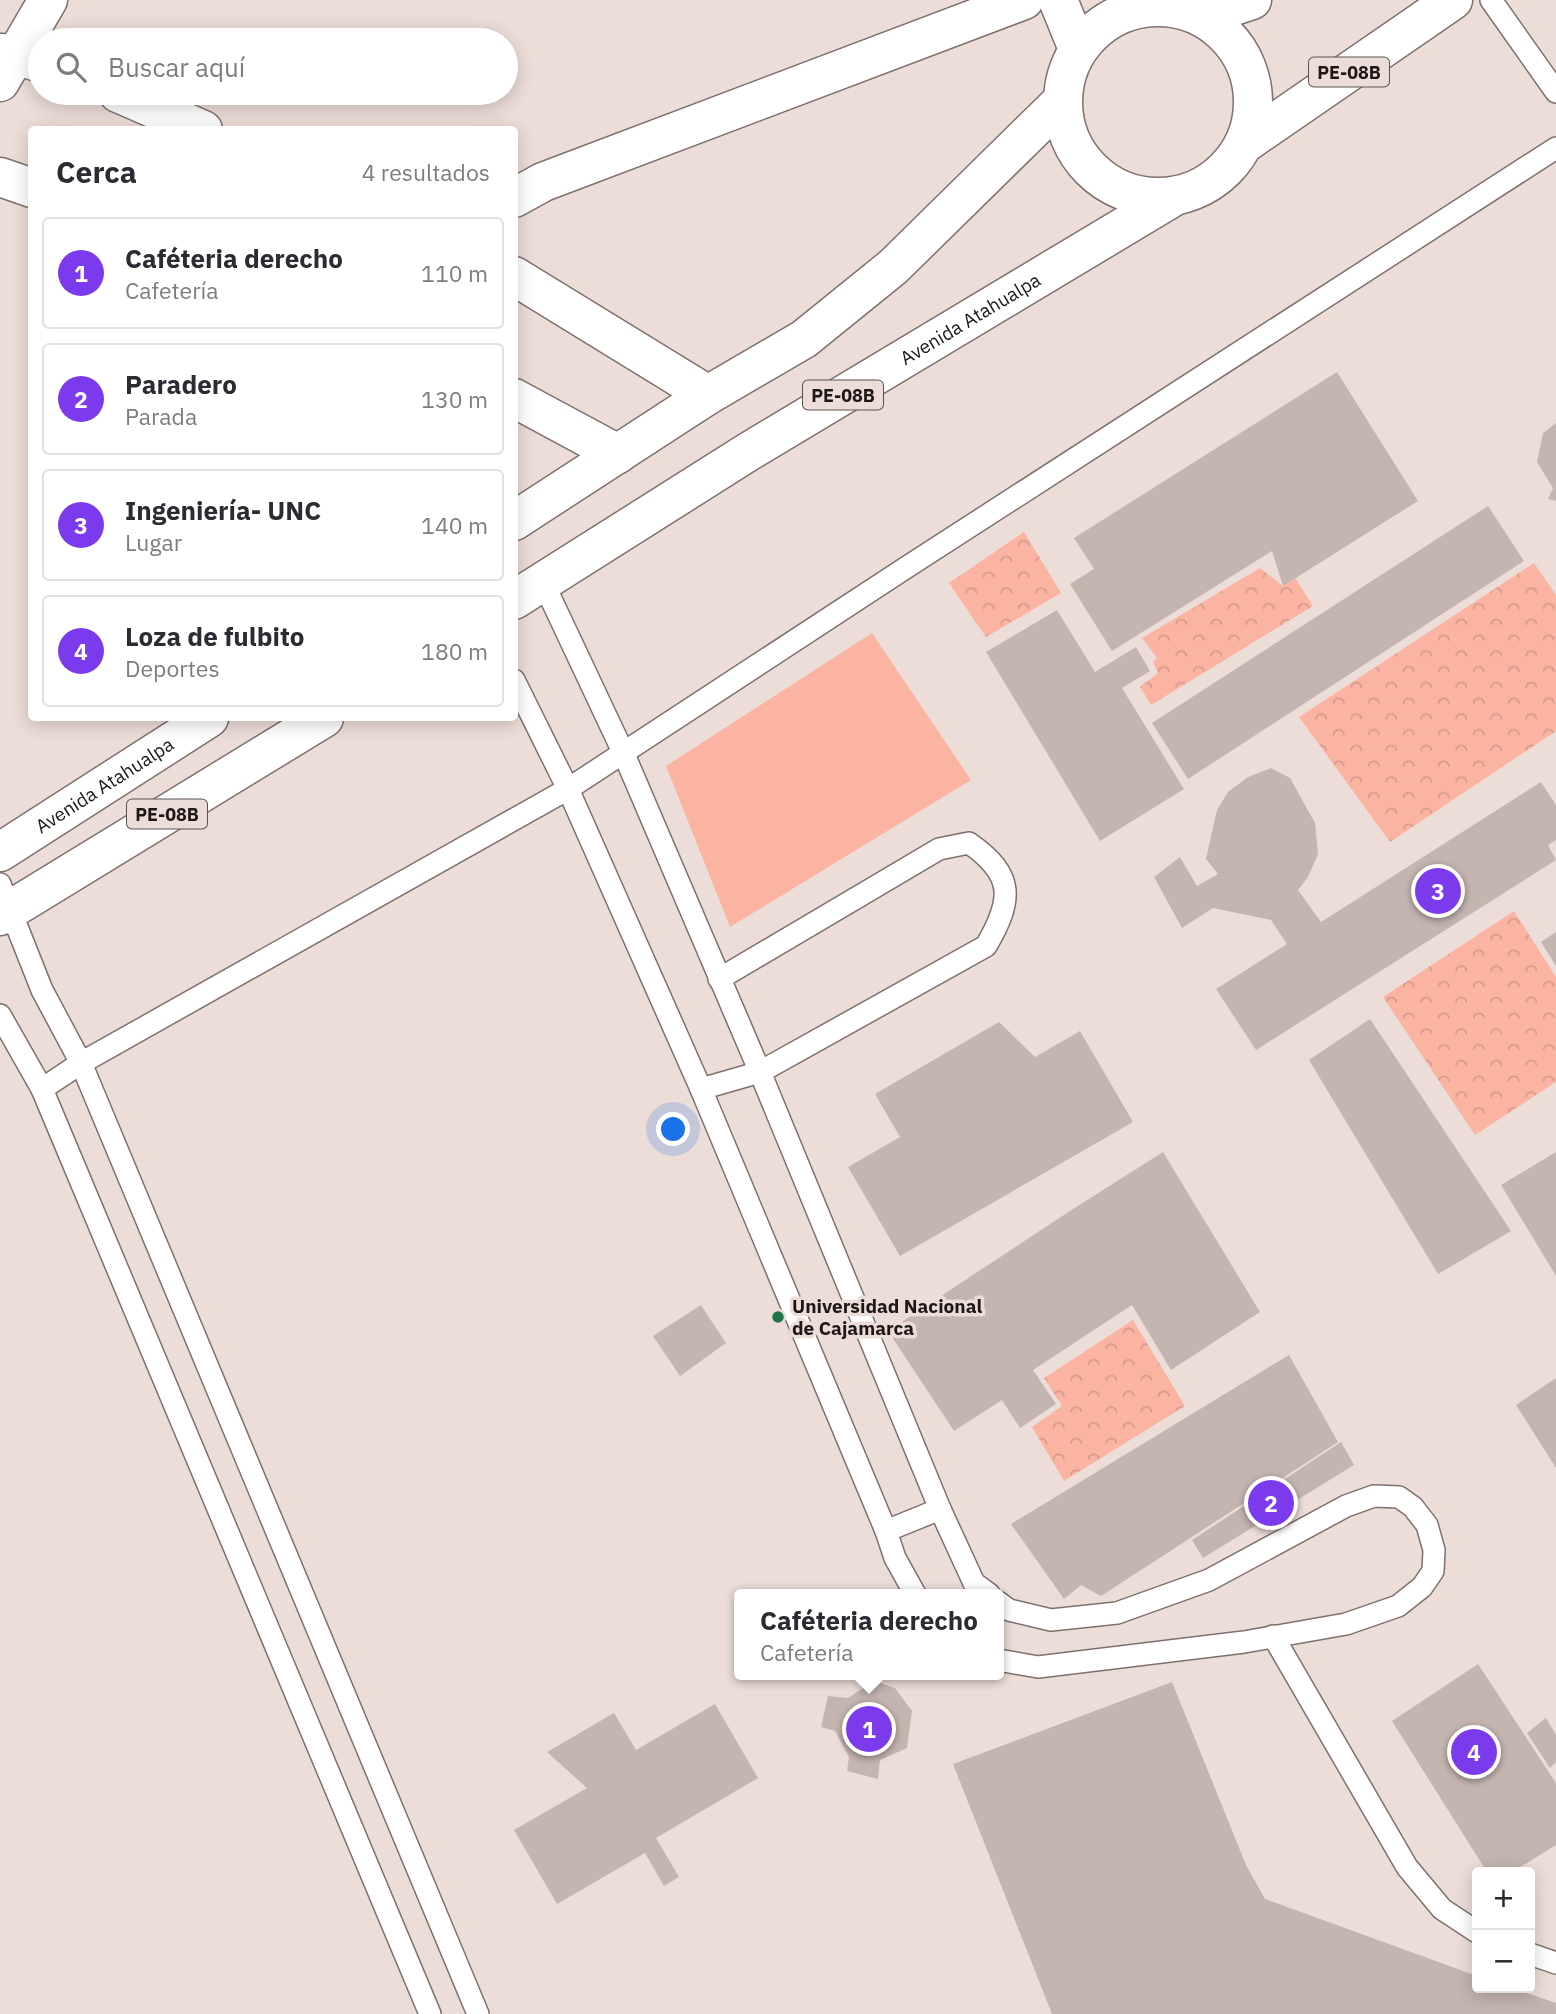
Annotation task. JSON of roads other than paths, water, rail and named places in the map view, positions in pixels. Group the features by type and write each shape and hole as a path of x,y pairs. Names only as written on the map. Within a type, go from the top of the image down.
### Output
{"main road":[{"path":"33,28 48,0"},
{"path":"518,196 556,177 1024,0"},
{"path":"1058,0 1079,49"},
{"path":"1201,17 1252,0"},
{"name":"PE-08B","path":"1244,144 1453,0"},
{"name":"PE-08B","path":"1164,3 1201,17 1222,30 1238,49 1249,71 1253,95 1252,120 1244,144 1227,168 1203,186 1175,196 1148,197 1121,190 1097,175 1078,155 1066,129 1062,101 1066,74 1079,49 1097,29 1120,15 1164,3"},
{"path":"14,63 28,37"},
{"path":"518,518 708,395 804,339 893,267 1062,101"},
{"path":"146,105 194,126"},
{"path":"0,177 28,187"},
{"name":"Avenida Atahualpa","path":"529,591 748,452 1175,196"},
{"path":"518,278 708,395"},
{"path":"518,400 618,454"},
{"name":"Avenida Atahualpa","path":"0,852 204,721"},
{"name":"PE-08B","path":"3,903 319,721"}],"lane":[{"path":"1491,0 1556,92"},
{"path":"41,1089 81,1063 568,789 1556,148"},
{"path":"529,591 623,752 760,1072 940,1509 975,1583 983,1589"},
{"path":"518,688 568,789 701,1089 895,1558 912,1589"},
{"path":"701,1089 760,1072 986,946 1002,919 1005,883 998,867 989,857 969,843 939,849 719,979"},
{"path":"3,903 42,990 81,1063 478,2014"},
{"path":"0,1015 41,1089 430,2014"},
{"path":"1004,1606 1009,1610 1051,1620 1117,1612 1209,1580 1374,1496 1399,1497 1413,1507 1427,1525 1434,1549 1433,1571 1422,1587 1398,1606 1359,1619 1273,1636 1038,1667 1004,1661"},
{"path":"886,1531 940,1509"},
{"path":"1273,1636 1407,1867 1442,1909 1474,1930"},
{"path":"1535,1956 1556,1964"}],"place":[{"name":"Ingeniería- UNC","path":"1438,891"},
{"name":"Universidad Nacional de Cajamarca","path":"778,1317"},
{"name":"Paradero","path":"1271,1503"},
{"name":"Caféteria derecho","path":"869,1729"},
{"name":"Loza de fulbito","path":"1474,1752"}]}
